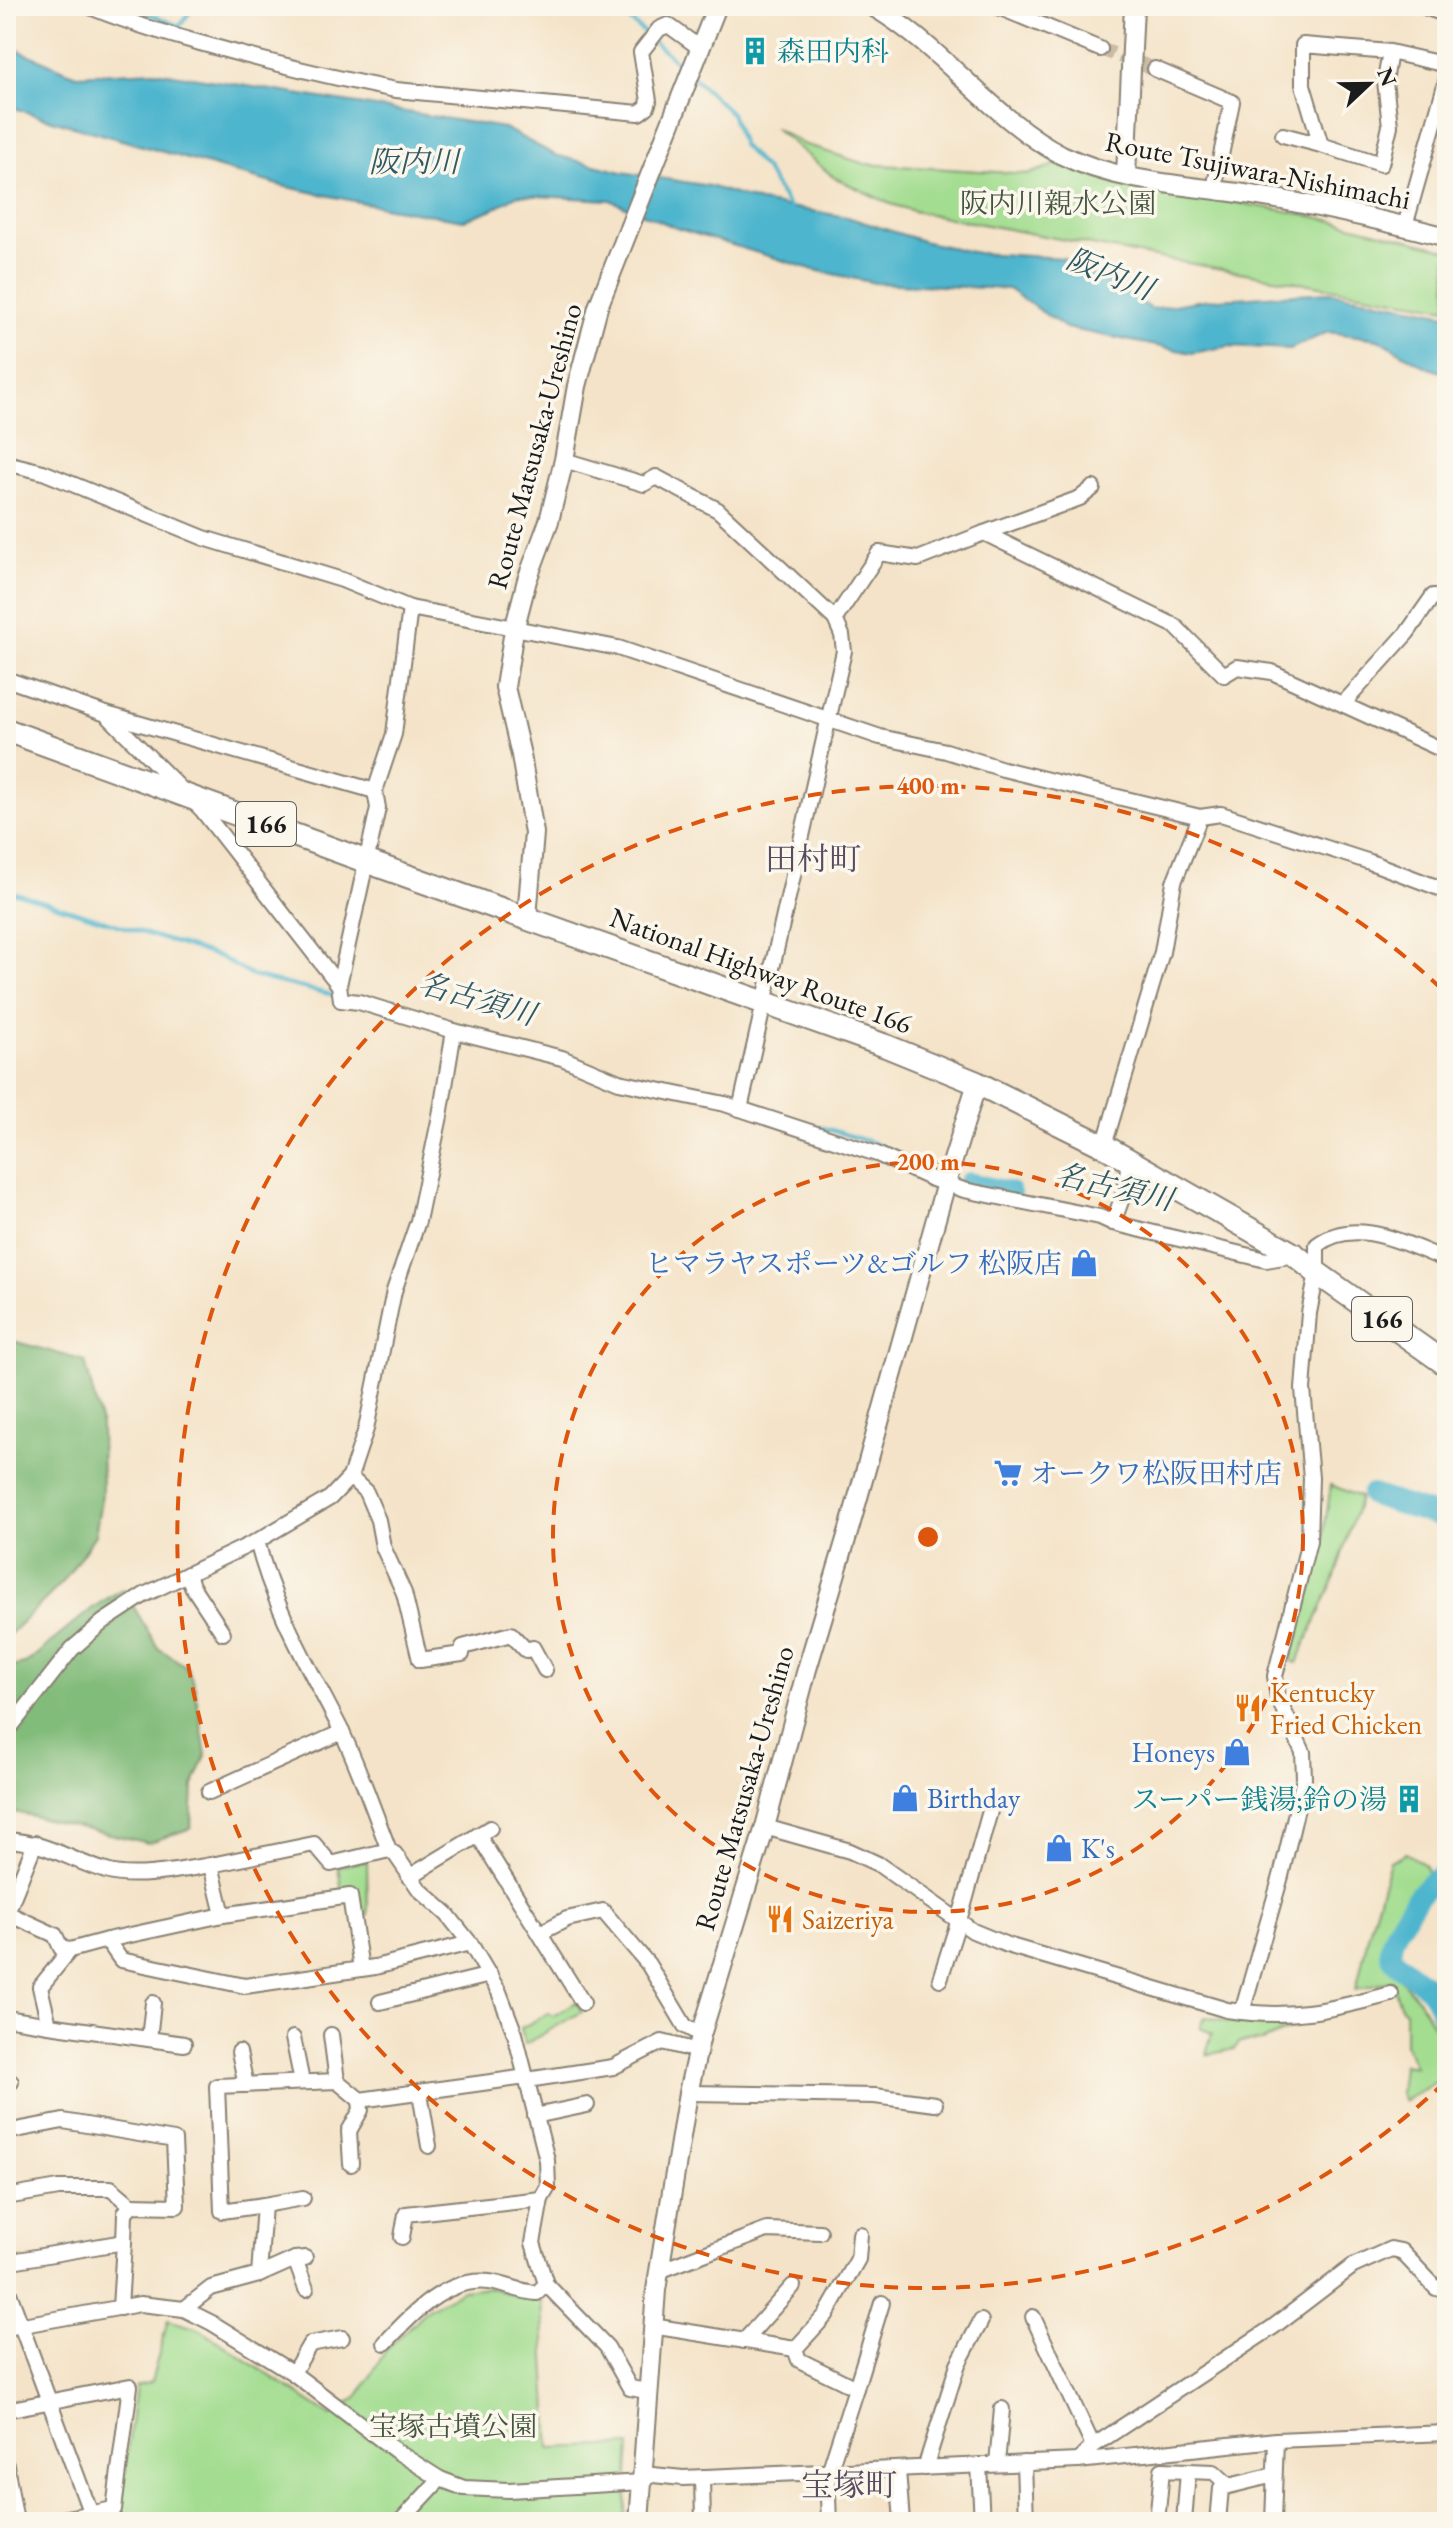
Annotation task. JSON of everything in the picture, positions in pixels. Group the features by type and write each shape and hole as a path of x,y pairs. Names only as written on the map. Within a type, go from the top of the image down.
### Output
{"highway":[{"name":"National Highway Route 166","path":"6,730 886,1046 977,1083 1104,1146 1295,1255 1447,1365"}],"main road":[{"name":"Route Matsusaka-Ureshino","path":"527,917 534,833 505,687 514,630 527,580 549,521 577,386 598,307 717,6"},
{"name":"Route Tsujiwara-Nishimachi","path":"872,6 916,35 1042,143 1084,163 1126,175 1337,210 1447,237"},
{"path":"1126,175 1134,6"},
{"name":"Route Matsusaka-Ureshino","path":"639,2522 652,2326 688,2093 699,2043 765,1827 807,1669 977,1083"}],"street":[{"path":"88,6 145,29 240,56 383,88 639,113 649,101 641,52 659,29 668,25 700,48"},
{"path":"996,6 1100,49"},
{"path":"1422,6 1447,15"},
{"path":"1321,145 1303,85 1303,45 1390,52 1447,65"},
{"path":"1283,135 1381,164 1390,126 1385,81 1390,52"},
{"path":"1155,69 1232,102 1214,189"},
{"path":"1405,226 1447,78"},
{"path":"564,460 644,484 656,477 718,510 835,619 842,635 844,651 741,1104"},
{"path":"6,463 43,472 204,538 342,580 410,608 618,648 880,737 946,751 1003,769 1200,817 1221,814 1370,862 1447,891"},
{"path":"835,619 879,553 918,559 1080,498 1093,488"},
{"path":"984,533 1175,626 1224,675 1237,667 1272,672 1447,752"},
{"path":"1343,704 1407,633 1433,596 1447,598"},
{"path":"340,990 378,808 375,791 394,734 410,608"},
{"path":"6,679 106,714 375,791"},
{"path":"106,714 188,794 340,990 454,1031 562,1058 619,1082 741,1104 964,1190 1115,1219 1266,1260 1295,1255"},
{"path":"1104,1146 1162,952 1174,882 1200,817"},
{"path":"6,1733 72,1649 103,1622 144,1595 257,1541 330,1498 350,1477 366,1429 394,1291 418,1221 454,1031"},
{"path":"1115,1219 1125,1190 1129,1160"},
{"path":"1242,2012 1281,1876 1304,1778 1303,1752 1278,1698 1275,1676 1309,1541 1311,1478 1303,1389 1309,1313 1317,1273 1317,1245 1327,1238 1351,1231 1377,1235 1447,1260"},
{"path":"350,1477 366,1492 378,1520 383,1547 404,1593 420,1660 462,1654 463,1647 511,1634 526,1650 533,1648 545,1670"},
{"path":"257,1541 267,1579 342,1732 389,1850 395,1854 409,1877 447,1914 470,1943 490,1975 515,2034 547,2160 548,2187 541,2199 533,2243 546,2284 607,2347 630,2388 647,2391"},
{"path":"188,1574 192,1586 223,1633"},
{"path":"209,1792 342,1732"},
{"path":"940,1979 990,1811"},
{"path":"765,1827 850,1851 878,1864 973,1931 1007,1945 1242,2012 1265,2015 1313,2013 1391,1994"},
{"path":"409,1877 484,1831 583,2003"},
{"path":"6,1840 35,1843 109,1873 166,1873 314,1844 331,1864 389,1850"},
{"path":"35,1843 6,1913 55,1935 61,1948 70,1950 223,1915 350,1896 361,1969"},
{"path":"211,1865 223,1915"},
{"path":"540,1933 567,1919 603,1911 648,1964 685,2026 699,2043"},
{"path":"107,1940 121,1960 245,1986 361,1969 470,1943"},
{"path":"49,2025 40,1987 70,1950"},
{"path":"380,2002 490,1975"},
{"path":"149,2039 153,2003"},
{"path":"6,2018 184,2044"},
{"path":"331,2035 337,2081"},
{"path":"293,2038 302,2082"},
{"path":"360,2100 613,2067 662,2042 699,2043"},
{"path":"239,2052 246,2085"},
{"path":"303,2198 222,2211 217,2086 337,2081 360,2100 361,2110 349,2131 351,2164"},
{"path":"420,2093 429,2146"},
{"path":"688,2093 875,2096 935,2104"},
{"path":"535,2116 587,2105"},
{"path":"6,2132 63,2121 174,2140 177,2206 131,2205 111,2188 59,2188 6,2197"},
{"path":"402,2237 406,2214 541,2199"},
{"path":"120,2308 125,2213 131,2205"},
{"path":"259,2275 264,2205"},
{"path":"659,2271 767,2230 820,2232"},
{"path":"795,2349 826,2315 858,2259 860,2234"},
{"path":"6,2262 124,2242"},
{"path":"1078,2461 1093,2446 1273,2327 1353,2266 1391,2249 1401,2251 1436,2288 1447,2290"},
{"path":"184,2309 211,2288 259,2275 300,2258 306,2289"},
{"path":"385,2343 425,2304 466,2284 489,2282 537,2293 546,2284"},
{"path":"6,2285 49,2402 83,2517"},
{"path":"744,2341 793,2286"},
{"path":"829,2522 828,2472 882,2303"},
{"path":"6,2328 153,2304 184,2309 293,2373 396,2451 440,2479 464,2488 509,2490 643,2478 1078,2461 1276,2440 1447,2433"},
{"path":"1033,2317 1093,2446"},
{"path":"925,2468 958,2364 981,2321"},
{"path":"652,2326 795,2349"},
{"path":"293,2373 310,2344 342,2338"},
{"path":"795,2349 799,2360 856,2388"},
{"path":"6,2410 130,2386 114,2509 45,2522"},
{"path":"997,2464 1002,2409"},
{"path":"1273,2522 1276,2440"},
{"path":"1024,2463 1026,2522"},
{"path":"979,2465 982,2522"},
{"path":"898,2470 902,2522"},
{"path":"1157,2522 1162,2470 1214,2472 1227,2484"},
{"path":"1184,2522 1188,2471"},
{"path":"7,2473 16,2522"},
{"path":"1218,2522 1221,2488 1227,2484 1274,2475"},
{"path":"702,2477 703,2522"},
{"path":"400,2522 440,2479"}],"green space":[{"name":"阪内川親水公園","path":"773,127 803,144 865,164 1029,174 1060,163 1127,186 1295,213 1447,250 1447,308 913,211 835,178"},
{"path":"6,1339 85,1361 101,1425 102,1494 95,1535 63,1582 9,1635 6,1646"},
{"path":"1331,1485 1360,1497 1335,1577 1297,1663 1291,1661 1319,1565"},
{"path":"123,1589 158,1648 187,1667 195,1687 206,1755 193,1787 191,1828 148,1843 10,1811 6,1792 6,1668 25,1664 95,1606"},
{"path":"1406,1853 1425,1865 1428,1875 1389,1925 1383,1952 1388,1965 1418,1999 1447,2048 1447,2075 1404,2101 1400,2093 1403,2064 1415,2066 1405,2045 1405,2011 1401,2008 1392,1981 1356,1990 1390,1861"},
{"path":"367,1861 368,1915 361,1916 355,1891 342,1893 338,1866"},
{"path":"576,2002 582,2012 525,2044 521,2028 549,2013 553,2016"},
{"path":"1204,2017 1250,2024 1296,2026 1263,2041 1240,2042 1234,2049 1206,2055 1212,2033 1200,2028"},
{"name":"宝塚古墳公園","path":"487,2287 542,2301 550,2448 630,2445 625,2522 113,2522 119,2513 136,2386 151,2382 168,2320 199,2329 331,2416 360,2394 386,2350 426,2310 462,2290"}],"water":[{"name":"阪内川","path":"6,45 76,75 155,71 504,128 555,155 622,172 709,186 760,202 847,217 926,242 977,253 1064,258 1152,309 1202,300 1330,292 1437,312 1447,316 1447,374 1426,367 1378,339 1328,332 1290,349 1230,346 1192,353 1066,328 1008,289 875,283 814,270 679,229 610,200 518,195 464,220 282,186 6,105"}],"waterway":[{"path":"129,6 180,26 194,6"},
{"path":"620,6 627,18 648,36"},
{"path":"654,42 687,71"},
{"path":"693,77 731,113 742,145 765,169 790,209"},
{"name":"名古須川","path":"6,890 220,957 252,976 337,996"},
{"name":"名古須川","path":"661,1084 727,1098"},
{"name":"名古須川","path":"777,1114 874,1143 911,1162"},
{"name":"名古須川","path":"969,1183 1010,1193"},
{"name":"名古須川","path":"1372,1495 1447,1519"},
{"name":"名古須川","path":"1447,1872 1428,1886 1414,1903 1396,1932 1391,1952 1399,1965 1431,1992 1447,2027"}],"tunnel":[{"path":"1100,49 1155,69"}],"place":[{"name":"森田内科","path":"755,51"},
{"name":"ヒマラヤスポーツ&ゴルフ 松阪店","path":"1084,1263"},
{"name":"オークワ松阪田村店","path":"1008,1473"},
{"name":"Kentucky Fried Chicken","path":"1248,1708"},
{"name":"Honeys","path":"1237,1752"},
{"name":"Birthday","path":"905,1798"},
{"name":"スーパー銭湯;鈴の湯","path":"1409,1799"},
{"name":"K's","path":"1059,1848"},
{"name":"Saizeriya","path":"780,1919"}],"district":[{"name":"田村町","path":"813,859"},
{"name":"宝塚町","path":"849,2485"}]}
